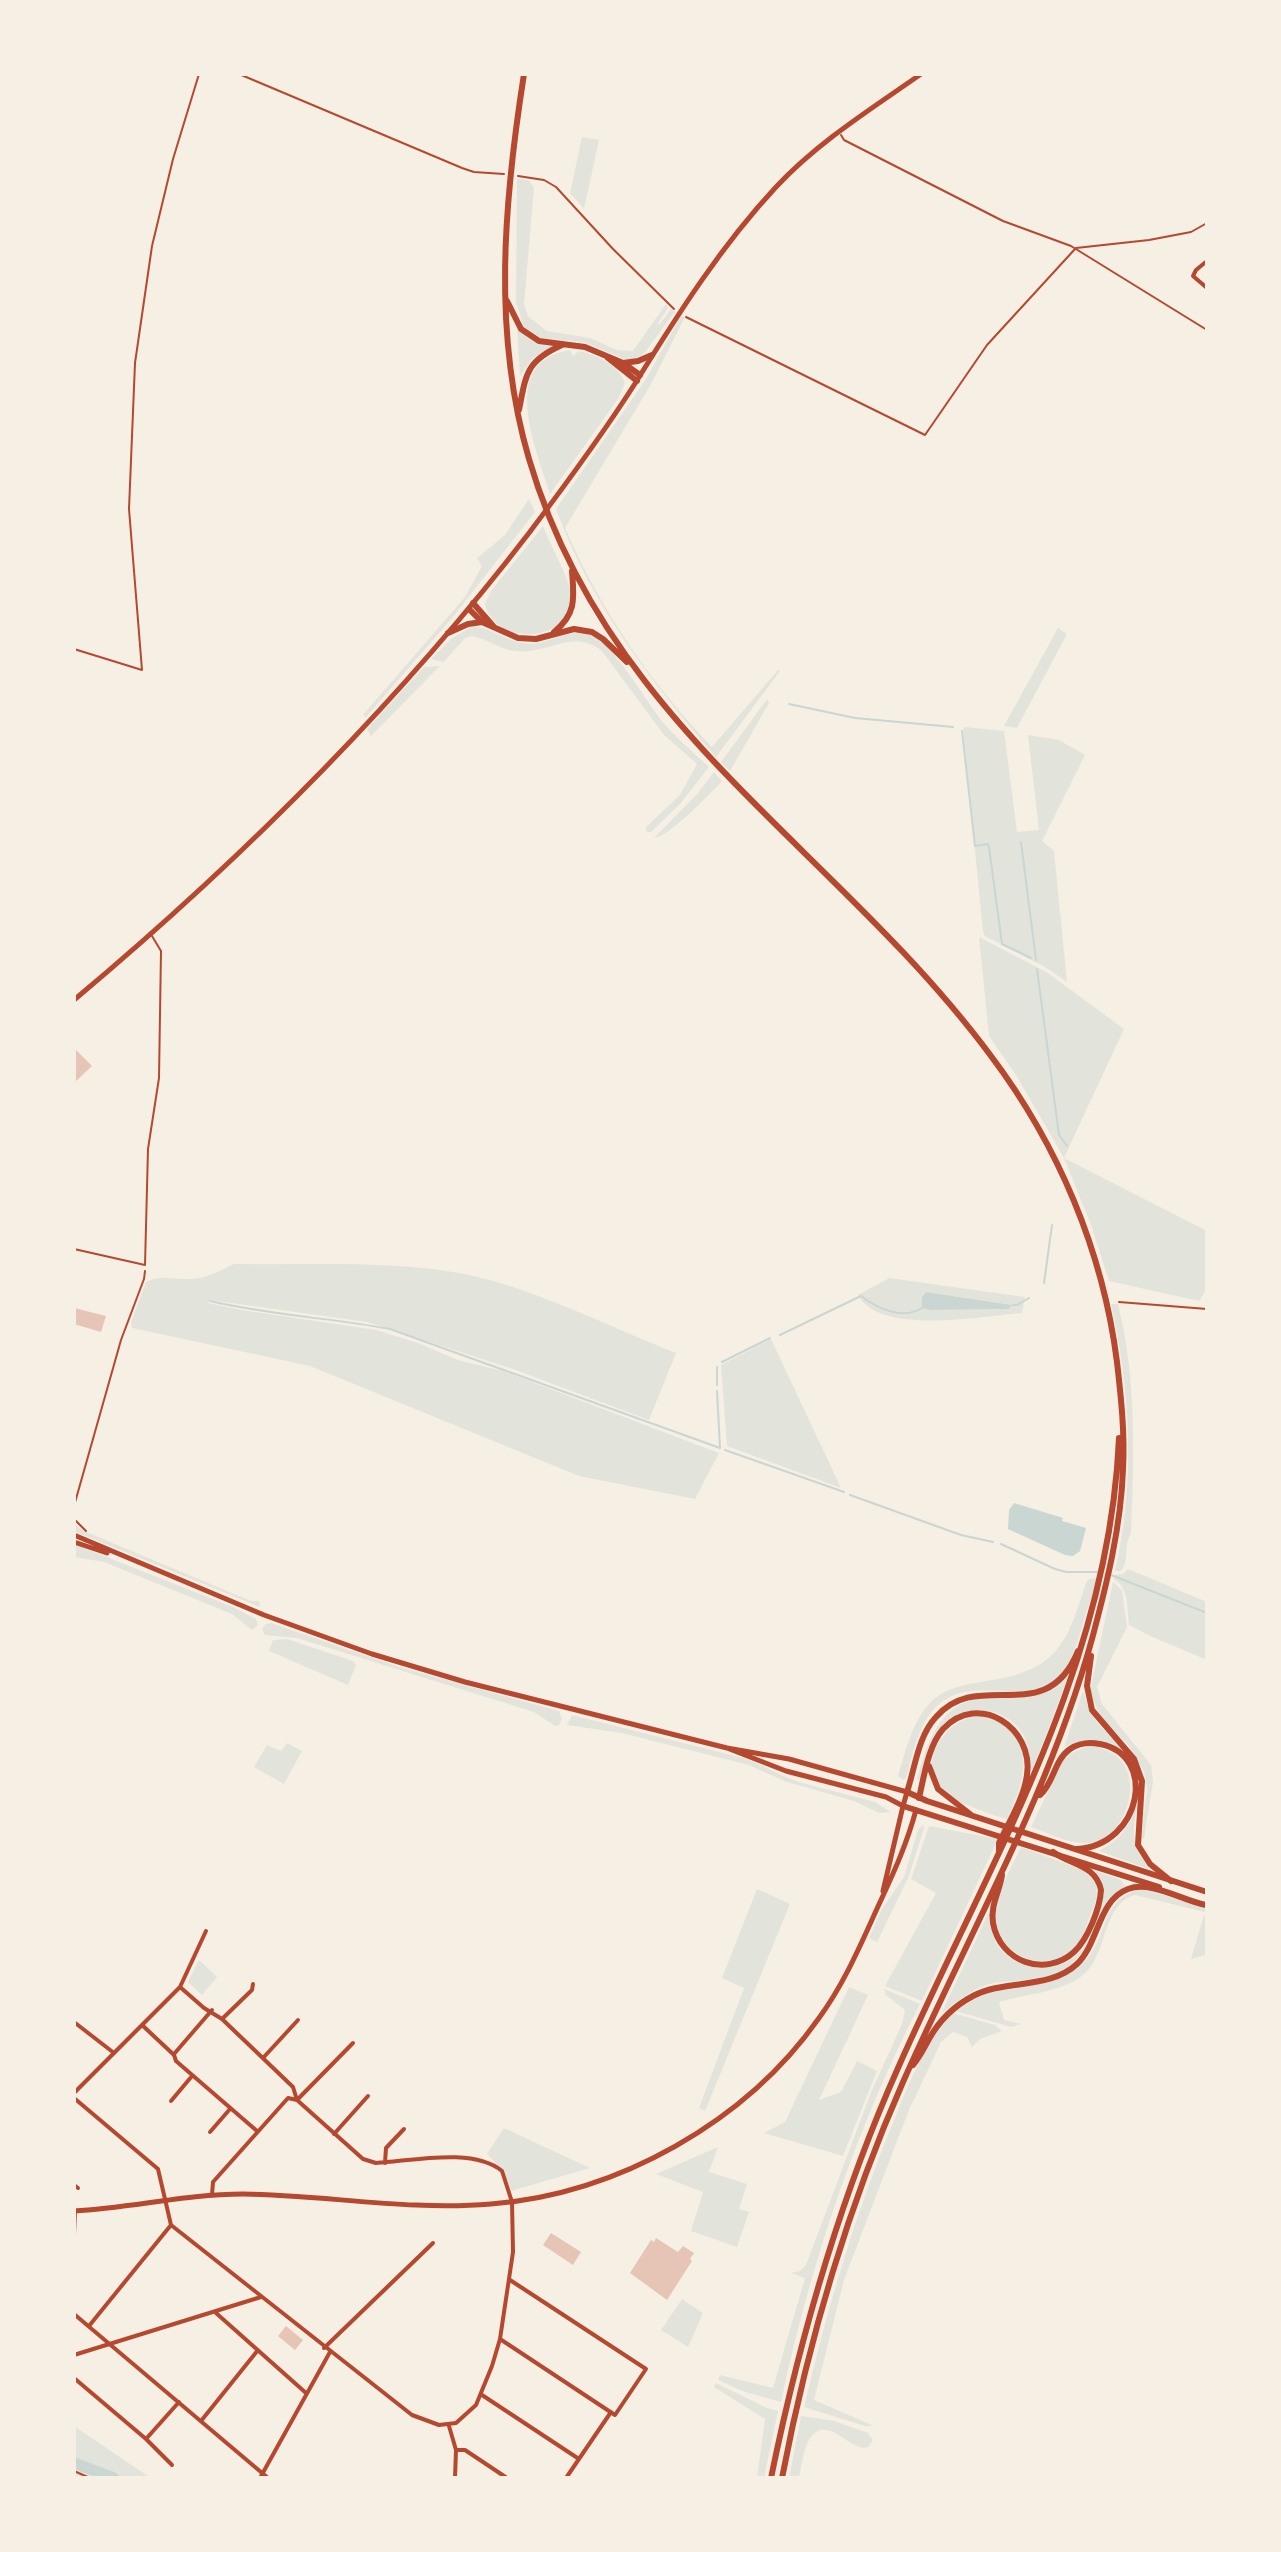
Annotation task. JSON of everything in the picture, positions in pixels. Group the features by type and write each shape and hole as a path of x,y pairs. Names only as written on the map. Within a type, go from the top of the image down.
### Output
{"main road":[{"path":"524,74 509,195 505,293 509,354 519,413 537,483 572,569 630,664 667,711 718,769 935,987 987,1051 1023,1102 1062,1174 1092,1251 1113,1337 1120,1389 1121,1431 1108,1562 1087,1678 1089,1703 1098,1719 1126,1748 1139,1768 1143,1794 1138,1845 1150,1864 1171,1881"},
{"path":"505,293 521,329 539,341 585,347 623,363 652,355"},
{"path":"519,413 523,384 530,367 544,353 562,345"},
{"path":"608,358 638,378"},
{"path":"623,363 638,378"},
{"path":"551,634 564,624 573,610 572,569"},
{"path":"471,606 482,622"},
{"path":"471,606 494,627"},
{"path":"448,633 468,624 482,622 522,639 536,639 574,629 592,632 630,664"},
{"path":"771,2478 808,2316 852,2180 902,2058 1037,1770 1103,1588"},
{"path":"782,2478 811,2347 835,2262 871,2158 908,2071 1037,1797 1071,1708 1098,1621"},
{"path":"1086,1638 1069,1670 1046,1689 1028,1694 981,1695 958,1700 946,1707 925,1733 907,1792 1207,1892"},
{"path":"919,1798 928,1763 944,1728 967,1715 985,1714 1000,1719 1019,1735 1026,1754 1027,1775 1024,1789 999,1843 999,1853"},
{"path":"1037,1797 1045,1790 1059,1761 1073,1747 1090,1742 1103,1744 1117,1750 1125,1758 1132,1769 1135,1790 1127,1819 1104,1844 1077,1849"},
{"path":"928,1763 938,1789 970,1814"},
{"path":"903,1806 1035,1846 1206,1905"},
{"path":"1003,1868 993,1914 1000,1941 1007,1952 1018,1960 1037,1965 1057,1962 1080,1946 1101,1890 1091,1871 1053,1852"},
{"path":"908,2071 937,2027 961,2003 996,1987 1049,1979 1078,1963 1091,1948 1110,1904 1128,1889 1145,1887 1206,1905"}],"street":[{"path":"74,1000 151,935 251,843 320,775 448,633 531,531 638,378 679,313 747,220 778,184 839,130 921,74"},
{"path":"1207,261 1193,276 1207,288"},
{"path":"74,1535 264,1615 394,1661 465,1682 727,1748 789,1759 907,1792 881,1900"},
{"path":"74,1542 120,1556"},
{"path":"727,1748 786,1771 886,1797 903,1806"},
{"path":"74,2235 75,2211 163,2199 266,2195 426,2206 512,2202 554,2194 648,2160 700,2130 747,2095 789,2055 817,2021 845,1978 895,1875 919,1798"},
{"path":"206,1931 180,1987 74,2096 158,2169 171,2225 412,2415 431,2423 448,2425 462,2419 482,2395 500,2339 513,2252 512,2202 502,2171 482,2160 467,2157 370,2163 297,2100 288,2098 213,2182 212,2195"},
{"path":"222,2019 252,1990 253,1984"},
{"path":"180,1987 204,2008 212,2010 263,2058 293,2087 297,2100"},
{"path":"174,2055 212,2010"},
{"path":"263,2058 298,2020"},
{"path":"74,2022 114,2053"},
{"path":"142,2025 192,2076 257,2131"},
{"path":"297,2100 353,2043"},
{"path":"171,2101 192,2076"},
{"path":"334,2134 368,2096"},
{"path":"210,2132 230,2109"},
{"path":"385,2163 386,2148 404,2129"},
{"path":"89,2326 171,2225"},
{"path":"324,2348 433,2243"},
{"path":"510,2280 646,2369 566,2478"},
{"path":"74,2355 261,2297"},
{"path":"216,2313 306,2393"},
{"path":"74,2314 268,2478"},
{"path":"500,2339 613,2414"},
{"path":"201,2421 258,2350"},
{"path":"260,2478 330,2352"},
{"path":"74,2378 172,2465"},
{"path":"482,2395 579,2459"},
{"path":"146,2439 179,2402"},
{"path":"448,2425 456,2450 455,2478"},
{"path":"456,2450 465,2450 507,2478"}],"lane":[{"path":"74,1249 145,1265 148,1149 159,1078 161,983 161,951 151,935"},
{"path":"74,2471 90,2478"}],"path":[{"path":"74,649 142,670 129,509 135,363 152,246 173,159 199,74"},
{"path":"239,74 462,168 498,174"},
{"path":"839,130 844,140 901,170 1003,221 1075,249 1207,330"},
{"path":"523,177 544,180 556,187 613,249 679,313 925,435 987,345 1075,249 1191,232 1207,223"},
{"path":"74,1506 121,1340 144,1279 145,1265"},
{"path":"1119,1302 1207,1309"},
{"path":"74,1519 86,1531"}],"shaded area":[{"path":"582,137 599,140 584,209 570,193"},
{"path":"517,179 528,180 534,187 524,304 528,316 547,331 590,338 617,350 633,351 666,304 668,308 659,325 671,309 675,312 639,357 627,360 584,342 541,338 521,325 516,302"},
{"path":"681,316 685,317 651,384 565,528 594,588 629,644 668,698 712,747 780,671 716,757 668,700 624,640 586,577 556,509 646,379"},
{"path":"517,328 533,341 551,347 533,358 520,376"},
{"path":"570,350 573,356 579,351 606,362 618,371 625,383 618,399 550,494 531,430 527,408 528,388 534,370 548,357"},
{"path":"529,499 535,512 453,617 366,717 363,715 465,597 482,566 477,558 505,535"},
{"path":"543,526 571,590 569,613 560,624 547,631 516,633 491,618 485,604 491,591"},
{"path":"473,626 516,642 531,644 568,634 591,635 609,649 666,726 709,767 680,804 651,832 647,832 646,827 680,795 697,764 664,735 602,651 591,645 570,642 515,651 472,636 465,638 444,662 431,659 451,639"},
{"path":"1058,628 1067,634 1017,728 1004,726"},
{"path":"440,666 371,736 367,729 424,667"},
{"path":"767,699 769,703 730,771 721,762"},
{"path":"965,727 1004,731 1017,832 1039,830 1028,735 1059,740 1085,755 1042,841 1054,851 1067,982 985,936 983,932"},
{"path":"714,772 722,781 679,823 654,838 697,794"},
{"path":"979,937 1048,973 1124,1029 1064,1158 1016,1075 989,1036"},
{"path":"1064,1158 1207,1231 1207,1288 1199,1301 1109,1281"},
{"path":"234,1264 350,1264 438,1270 491,1280 544,1298 676,1353 649,1420 513,1369 367,1322 210,1300 208,1303 376,1330 458,1360 503,1371 719,1453 695,1499 579,1476 310,1366 132,1328 131,1322 146,1282 163,1278 202,1278"},
{"path":"889,1278 1025,1297 1022,1313 909,1320 887,1316 869,1308 858,1295","holes":["926,1292 1012,1305 1009,1309 923,1308"]},
{"path":"926,1292 1012,1305 1009,1309 931,1310 922,1308 922,1298"},
{"path":"1111,1304 1118,1304 1124,1333 1133,1419 1131,1534 1121,1571 1115,1571 1126,1506 1128,1438 1123,1370"},
{"path":"771,1339 841,1488 727,1446 721,1365"},
{"path":"1014,1503 1086,1528 1080,1551 1073,1556 1065,1555 1008,1529 1009,1510"},
{"path":"74,1523 91,1534 251,1601 259,1601 260,1607 74,1531"},
{"path":"74,1544 233,1607 256,1619 258,1625 252,1630 232,1614 104,1562 74,1557"},
{"path":"1128,1569 1207,1602 1207,1660 1129,1625 1125,1593 1114,1579 1115,1575 1123,1574"},
{"path":"1098,1578 1076,1647 1063,1672 1054,1681 1028,1691 977,1691 948,1698 938,1705 925,1723 915,1744 906,1778 903,1780 898,1776 915,1724 934,1699 952,1689 1010,1677 1043,1662 1064,1639 1086,1583 1089,1579"},
{"path":"1113,1582 1122,1590 1127,1627 1097,1687 1102,1704 1151,1765 1153,1782 1144,1838 1141,1839 1147,1789 1144,1772 1130,1747 1100,1716 1090,1691"},
{"path":"271,1623 399,1667 559,1711 562,1719 555,1726 534,1712 297,1638 265,1635 262,1629"},
{"path":"287,1639 353,1661 356,1665 348,1685 269,1651 273,1640"},
{"path":"1069,1674 1032,1771 1026,1740 1016,1725 983,1710 959,1714 939,1729 929,1747 920,1780 917,1780 933,1735 950,1712 977,1698 1043,1693"},
{"path":"1083,1691 1097,1721 1126,1753 1135,1767 1139,1795 1134,1823 1135,1842 1148,1869 1099,1851 1123,1832 1131,1819 1136,1805 1136,1775 1131,1762 1110,1743 1090,1740 1064,1747"},
{"path":"572,1715 747,1759 795,1781 875,1802 891,1812 879,1813 854,1801 784,1781 749,1765 622,1733 567,1725"},
{"path":"983,1716 1001,1723 1021,1745 1023,1773 1007,1819 949,1796 935,1781 933,1755 947,1732 958,1723"},
{"path":"287,1743 302,1751 284,1784 254,1767 267,1745 281,1751"},
{"path":"1093,1744 1116,1756 1128,1773 1129,1798 1120,1822 1112,1832 1091,1843 1068,1841 1031,1827 1065,1756"},
{"path":"923,1825 909,1876 877,1942 869,1938 882,1909 904,1877 918,1830"},
{"path":"929,1826 998,1839 922,2001 885,1986 936,1893 911,1879"},
{"path":"1021,1847 1083,1870 1096,1883 1096,1901 1081,1940 1064,1956 1051,1961 1023,1957 1002,1939 996,1925 995,1910 999,1894"},
{"path":"1095,1871 1121,1880 1126,1887 1108,1904 1086,1946 1070,1965 1045,1976 984,1986 941,2014 989,1912 995,1941 1012,1959 1023,1965 1060,1965 1081,1951 1103,1899 1102,1883"},
{"path":"757,1889 790,1904 705,2111 699,2108 744,1988 722,1978"},
{"path":"1143,1889 1207,1908 1207,1955 1191,1959 1205,1912 1135,1895 1124,1900 1116,1909 1096,1957 1082,1976 1052,1990 999,2002 1004,2020 1021,2024 1011,2027 956,2011 990,1992 1042,1983 1074,1971 1092,1953 1119,1900"},
{"path":"199,1960 217,1977 202,1995 188,1982"},
{"path":"849,1987 868,1995 819,2100 841,2092 857,2061 877,2071 843,2156 764,2133 785,2122"},
{"path":"884,1989 920,2004 875,2099 837,2198 806,2299 781,2402 742,2391 718,2380 720,2375 773,2388 805,2278 791,2273 800,2271 806,2265 872,2090 902,2024 905,2010 886,1995"},
{"path":"953,2013 995,2025 1002,2031 980,2039 972,2047 967,2037 953,2032 941,2042 909,2110 844,2280 814,2400 874,2426 865,2426 804,2407 843,2262 880,2155 919,2064 934,2037"},
{"path":"504,2128 590,2168 511,2191 503,2171 487,2154"},
{"path":"718,2147 709,2172 747,2184 739,2209 749,2212 737,2247 691,2231 703,2192 656,2174"},
{"path":"682,2299 703,2313 688,2347 661,2330"},
{"path":"716,2383 778,2411 764,2478 757,2478 765,2419 714,2387"},
{"path":"801,2416 834,2421 868,2433 873,2440 863,2448 835,2433 818,2431 808,2443 799,2478 789,2478"},
{"path":"74,2426 151,2478 74,2478"}],"building":[{"path":"74,1048 92,1066 74,1083"},
{"path":"74,1308 106,1316 101,1332 74,1324"},
{"path":"551,2233 581,2252 573,2265 543,2245"},
{"path":"656,2238 678,2252 683,2246 694,2253 667,2300 630,2273 651,2240 654,2242"},
{"path":"286,2326 303,2340 295,2350 278,2336"}],"waterway":[{"path":"789,704 855,718 953,727"},
{"path":"962,731 975,846 988,844 989,847 1002,944 1031,958"},
{"path":"1021,842 1036,960"},
{"path":"1037,969 1059,1135 1067,1146"},
{"path":"1044,1283 1052,1225"},
{"path":"780,1335 861,1296 875,1305 899,1313 922,1308"},
{"path":"1013,1305 1029,1298"},
{"path":"210,1301 390,1329 720,1448 717,1391"},
{"path":"722,1362 770,1338"},
{"path":"717,1367 717,1385"},
{"path":"725,1450 844,1492"},
{"path":"850,1495 961,1535 993,1542"},
{"path":"1001,1544 1055,1569 1097,1572"},
{"path":"1111,1575 1207,1613"},
{"path":"74,2463 114,2478"}]}
